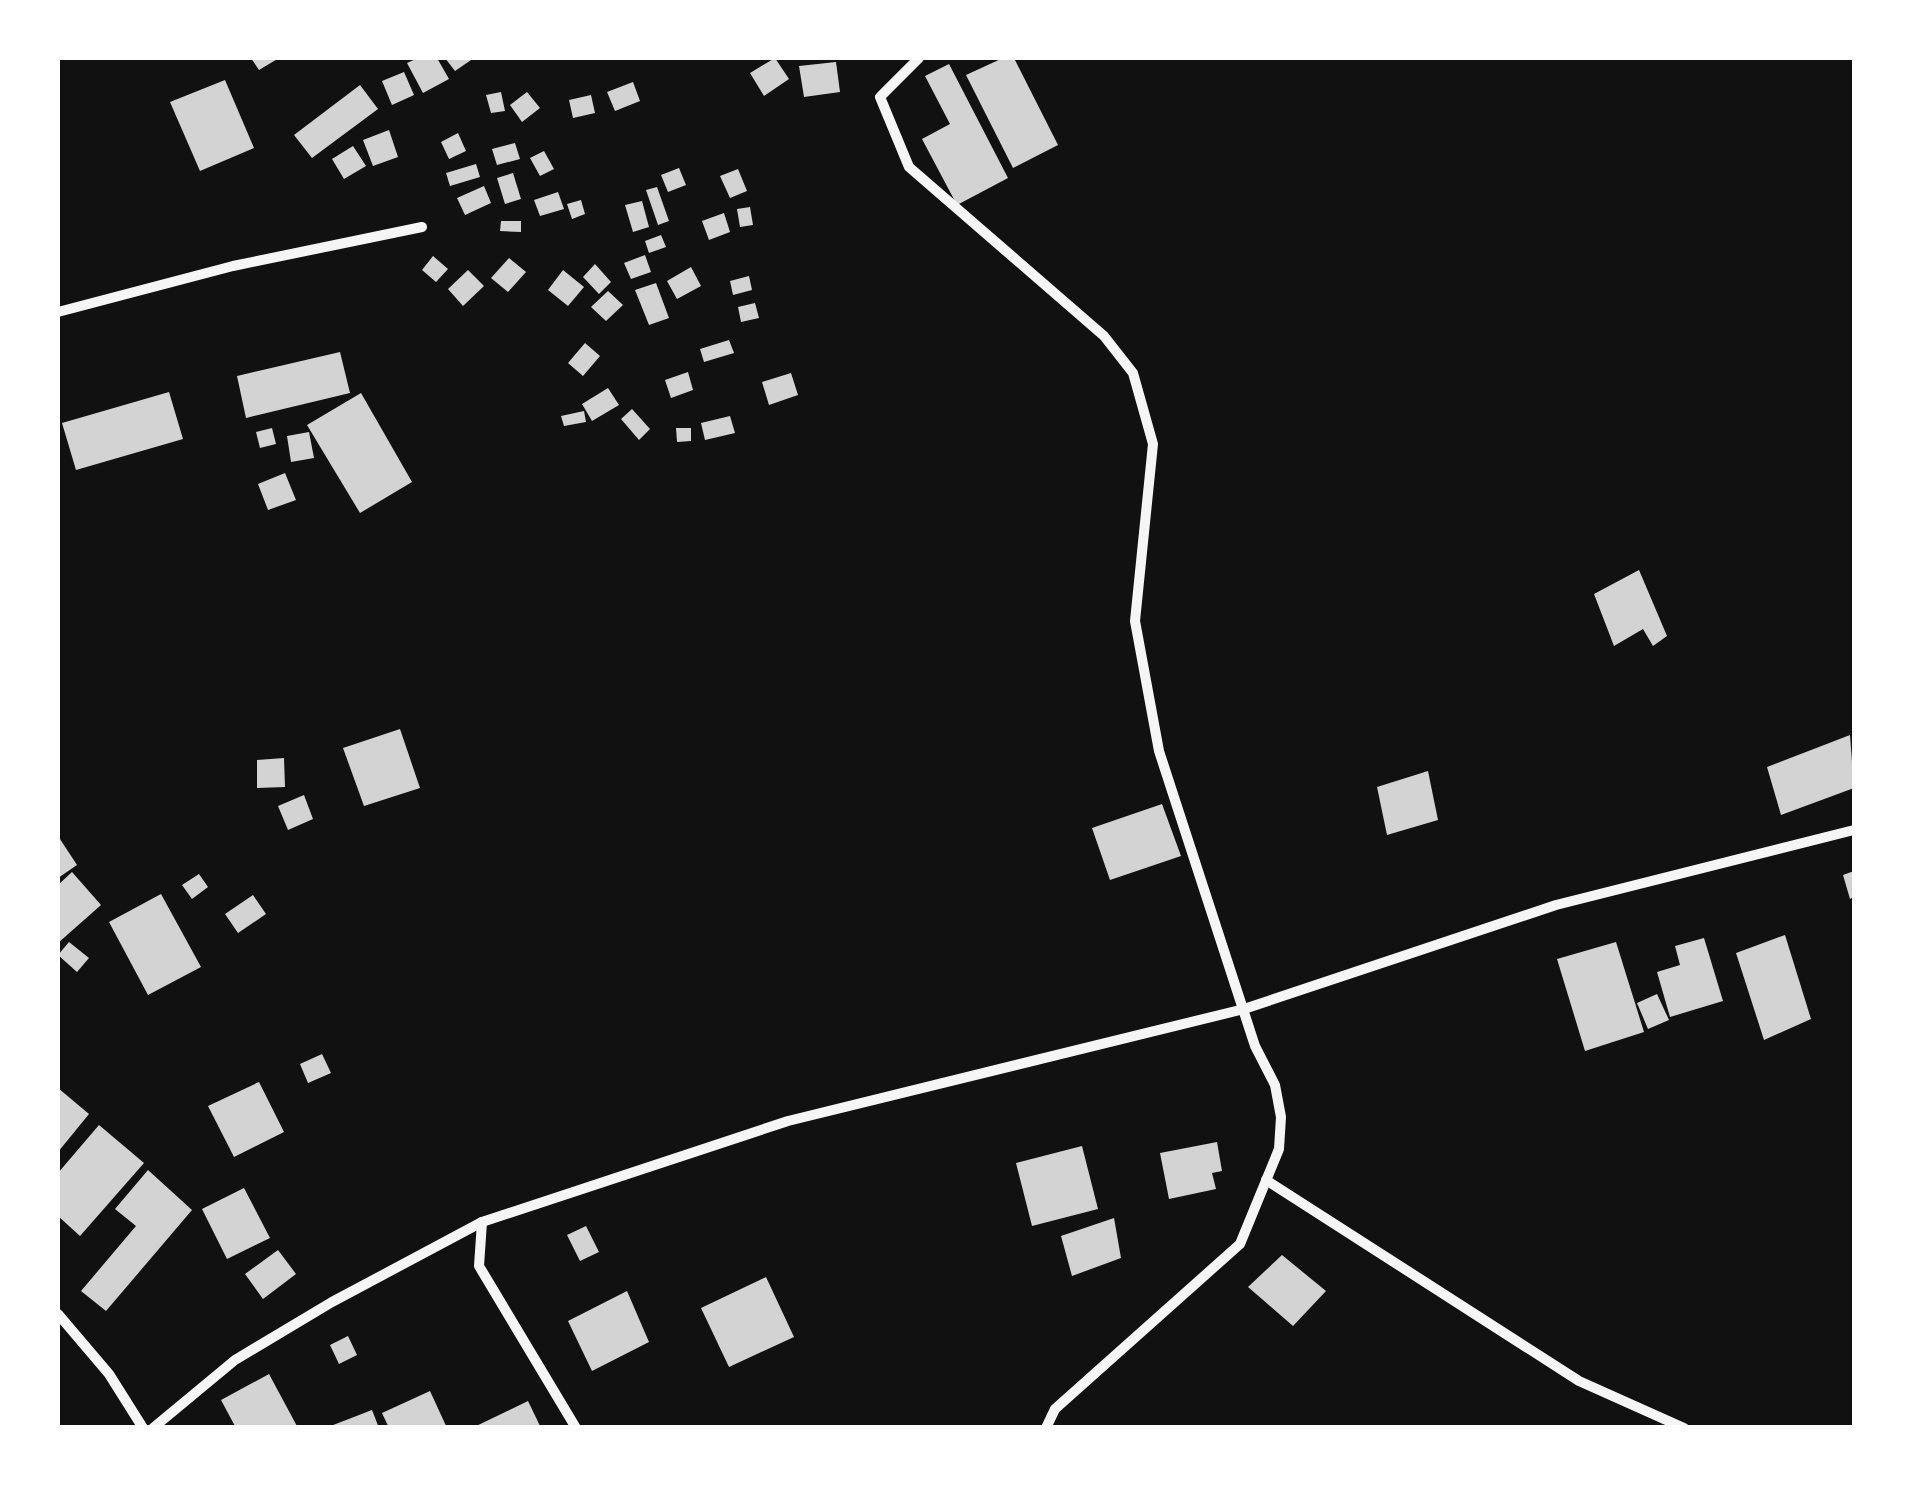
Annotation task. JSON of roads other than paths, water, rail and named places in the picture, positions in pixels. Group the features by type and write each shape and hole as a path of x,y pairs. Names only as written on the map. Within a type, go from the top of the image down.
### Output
{"street":[{"path":"919,58 880,97 908,167 1104,336 1133,373 1146,405 1153,444 1135,620 1160,751 1244,1009 1275,1085 1281,1117 1279,1149 1240,1244 1055,1408 1046,1428"},
{"path":"58,312 233,266 422,227"},
{"path":"154,1428 235,1360 332,1302 482,1222 788,1120 1244,1009 1556,905 1854,830"},
{"path":"1266,1180 1579,1380 1684,1428"},
{"path":"482,1222 479,1266 576,1428"},
{"path":"58,1314 109,1374 143,1428"}]}
